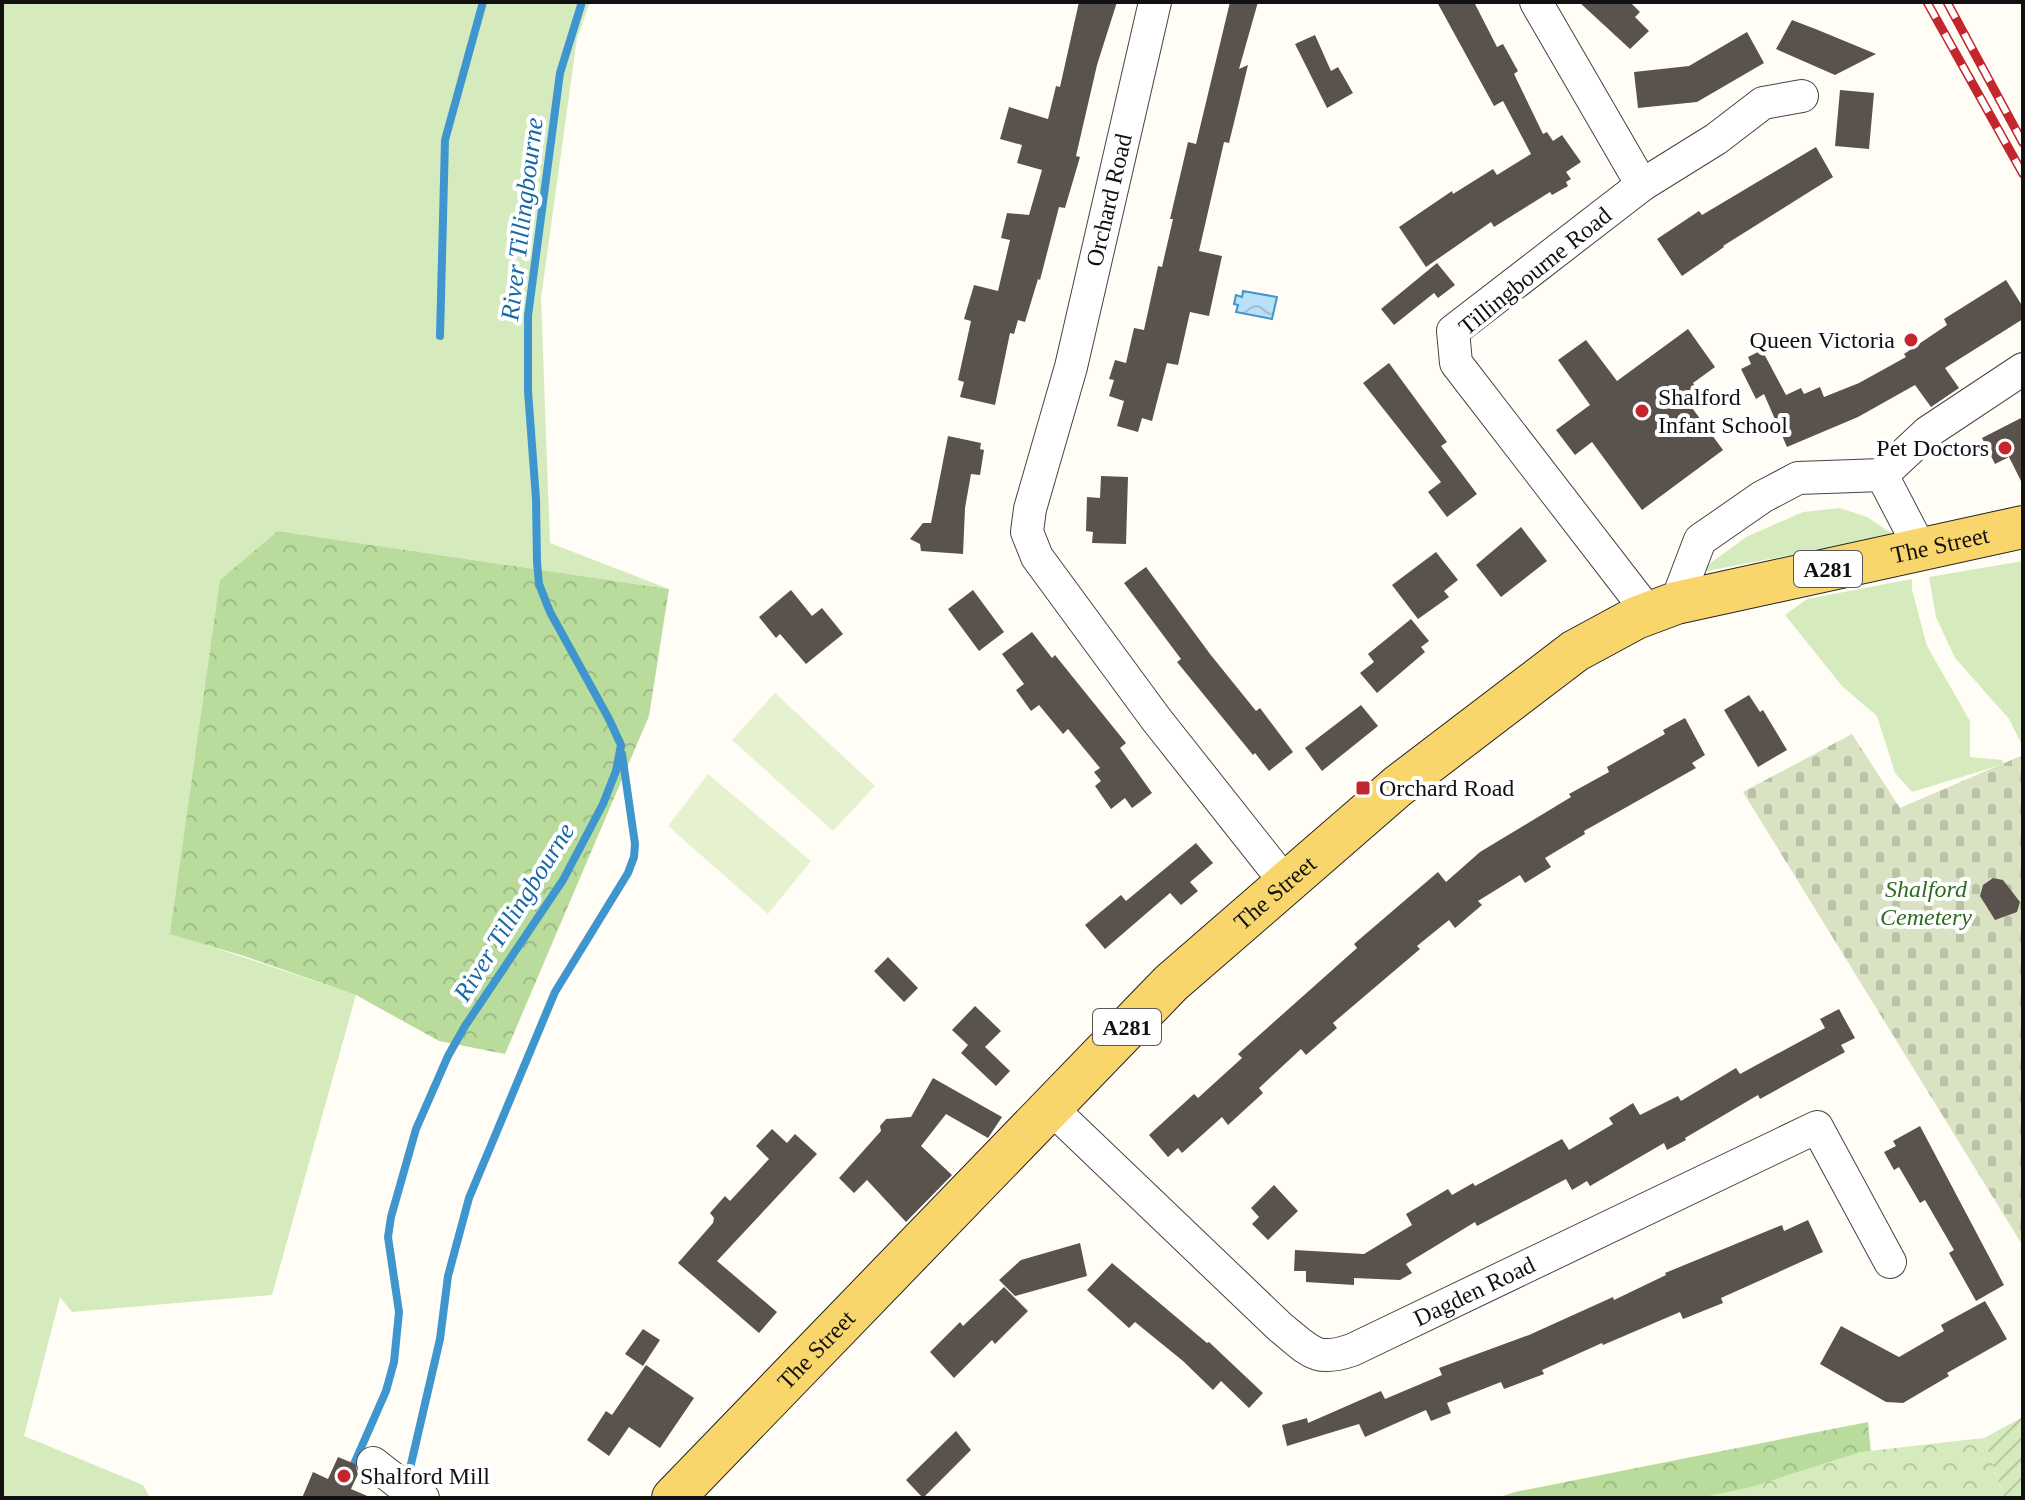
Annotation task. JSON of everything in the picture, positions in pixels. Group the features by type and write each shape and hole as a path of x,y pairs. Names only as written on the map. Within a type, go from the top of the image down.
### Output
{"main road":[{"name":"The Street","path":"673,1498 1162,991 1398,786 1575,651 1662,608 2023,527"}],"street":[{"name":"Orchard Road","path":"1155,2 1071,367 1030,509 1027,532 1037,557 1156,719 1285,882"},
{"path":"1536,2 1642,185 1716,139 1763,103 1802,96"},
{"name":"Tillingbourne Road","path":"1642,185 1453,331 1456,363 1662,608"},
{"path":"1662,608 1700,540 1762,497 1798,478 1882,475 1928,432 2023,369"},
{"path":"1882,475 1920,548"},
{"name":"Dagden Road","path":"1051,1108 1280,1327 1321,1357 1352,1350 1817,1127 1890,1262"},
{"path":"373,1463 423,1498"}],"green space":[{"path":"2,2 590,2 577,38 541,298 550,543 669,589 278,531 171,933 356,995 272,1295 72,1312 60,1297 24,1436 143,1485 150,1498 2,1498"},
{"path":"1840,508 1867,517 1894,535 1697,573 1746,537 1803,512"},
{"path":"278,531 669,589 649,716 505,1054 439,1041 356,995 170,934 220,580"},
{"path":"2023,561 2023,747 2009,719 1955,658 1936,617 1929,577"},
{"path":"1912,579 1912,590 1927,646 1970,721 1970,757 2002,760 2004,764 1912,792 1895,773 1877,716 1842,686 1785,615 1807,599"},
{"path":"775,693 875,786 833,831 732,740"},
{"name":"Shalford Cemetery","path":"1852,734 1900,808 2023,755 2023,1246 1743,792"},
{"path":"708,774 811,861 768,914 668,826"},
{"path":"2023,1417 2023,1498 2004,1498 1984,1438"},
{"path":"1868,1422 1875,1495 1869,1498 1496,1498 1515,1492"},
{"path":"1984,1438 2004,1498 1699,1498 1751,1487 1860,1452"}],"water":[{"path":"1243,291 1277,297 1272,319 1236,312 1236,295 1242,297"}],"building":[{"path":"1079,2 1117,2 1097,65 1076,156 1080,157 1065,208 1059,207 1040,280 1025,322 1018,320 1014,334 1010,333 995,405 960,397 964,382 958,380 971,321 964,319 974,285 998,291 1010,240 1001,238 1007,213 1029,215 1042,170 1017,163 1022,145 1000,139 1009,107 1048,119 1056,86 1060,87"},
{"path":"1230,2 1258,2 1239,69 1248,65 1229,143 1224,142 1199,251 1222,256 1209,316 1190,312 1178,365 1167,363 1152,421 1142,418 1138,432 1117,426 1124,401 1109,396 1114,380 1109,379 1115,360 1126,363 1134,328 1144,330 1158,266 1162,267 1188,142 1196,144"},
{"path":"1437,2 1474,2 1497,47 1503,44 1518,71 1514,74 1543,134 1547,132 1553,141 1562,135 1581,162 1566,172 1571,179 1566,182 1568,186 1552,195 1550,192 1494,227 1491,222 1426,267 1399,227 1452,191 1453,194 1493,169 1497,175 1531,154 1503,101 1494,106"},
{"path":"1579,2 1630,2 1640,12 1635,17 1649,31 1630,49"},
{"path":"1792,20 1876,54 1835,75 1776,49"},
{"path":"1747,32 1764,63 1697,102 1638,108 1634,72 1689,66"},
{"path":"1315,35 1331,71 1338,67 1353,93 1327,108 1295,44"},
{"path":"1840,90 1874,93 1869,149 1835,146"},
{"path":"1816,147 1833,177 1723,246 1682,276 1657,239 1699,211 1702,215"},
{"path":"1437,263 1455,285 1438,298 1434,293 1394,325 1381,309"},
{"path":"2006,280 2023,307 2023,319 1945,368 1959,388 1931,407 1915,385 1858,417 1787,447 1764,394 1756,399 1741,369 1751,364 1748,357 1762,350 1786,395 1801,388 1804,394 1820,387 1824,397 1859,383 1906,357 1904,354 1947,325 1944,319"},
{"path":"1688,329 1715,367 1693,383 1699,392 1687,401 1723,450 1642,510 1592,442 1575,455 1556,430 1590,405 1558,360 1586,340 1617,381"},
{"path":"1389,363 1447,442 1441,446 1477,494 1447,517 1428,492 1441,482 1363,383"},
{"name":"Pet Doctors","path":"2023,417 2023,485 2009,457 1995,464 1982,438"},
{"path":"948,436 981,443 980,449 984,450 980,475 971,474 965,508 963,554 921,551 920,544 910,539 923,523 931,523"},
{"path":"1101,476 1128,477 1126,544 1092,543 1093,532 1086,531 1087,497 1100,498"},
{"path":"1521,527 1547,561 1501,597 1476,565"},
{"path":"1436,552 1458,580 1444,591 1449,597 1418,619 1392,585"},
{"path":"1146,567 1210,654 1256,711 1260,708 1293,752 1269,771 1177,662 1181,659 1124,583"},
{"path":"791,590 812,616 822,608 843,634 806,664 780,634 776,638 759,617"},
{"path":"973,590 1004,632 979,651 948,609"},
{"path":"1411,619 1429,641 1421,647 1425,652 1377,693 1360,673 1374,662 1368,654"},
{"path":"1032,632 1052,658 1055,655 1126,743 1120,748 1152,793 1132,808 1125,798 1111,809 1095,786 1101,781 1094,772 1100,768 1068,729 1063,734 1039,705 1031,711 1016,690 1024,684 1002,654"},
{"path":"1749,695 1760,712 1763,710 1787,750 1758,767 1724,710"},
{"path":"1361,705 1378,726 1322,771 1305,748"},
{"path":"1685,718 1705,755 1692,763 1696,768 1584,831 1585,834 1545,858 1551,867 1525,883 1520,875 1478,901 1482,905 1455,928 1449,920 1417,946 1420,949 1333,1023 1337,1028 1306,1055 1301,1049 1259,1088 1263,1093 1228,1125 1222,1117 1182,1153 1178,1148 1168,1157 1149,1135 1194,1094 1198,1098 1242,1058 1238,1054 1357,948 1354,944 1438,872 1446,882 1480,852 1571,797 1569,794 1609,772 1607,767 1665,734 1663,730"},
{"path":"1196,843 1213,863 1190,882 1198,891 1181,905 1170,893 1105,949 1085,925 1121,895 1126,901"},
{"path":"1993,878 2003,880 2020,902 2017,912 1995,920 1980,896 1983,885"},
{"path":"888,957 918,988 904,1002 874,971"},
{"path":"975,1006 1001,1031 985,1047 1010,1071 996,1086 961,1053 968,1045 952,1030"},
{"path":"1839,1009 1855,1038 1841,1045 1845,1052 1760,1099 1758,1095 1667,1150 1664,1143 1590,1186 1587,1181 1572,1190 1566,1179 1477,1226 1475,1222 1406,1264 1412,1273 1400,1280 1354,1278 1354,1285 1306,1282 1306,1271 1294,1271 1295,1250 1364,1254 1412,1225 1406,1214 1448,1189 1452,1195 1473,1183 1475,1186 1562,1139 1569,1150 1613,1124 1609,1118 1633,1103 1640,1115 1678,1096 1681,1101 1736,1068 1740,1074 1825,1028 1820,1019"},
{"path":"933,1078 1002,1117 988,1138 946,1114 921,1146 952,1175 906,1222 867,1180 854,1193 839,1178 881,1131 880,1126 886,1119 911,1117"},
{"path":"1920,1126 2004,1285 1976,1301 1949,1253 1954,1250 1925,1200 1920,1203 1899,1167 1894,1170 1884,1152 1896,1146 1893,1141"},
{"path":"772,1129 787,1143 795,1134 817,1154 717,1261 777,1312 759,1333 678,1263 713,1223 710,1213 725,1196 730,1201 769,1159 756,1146"},
{"path":"1274,1185 1298,1211 1268,1240 1252,1224 1259,1217 1251,1208"},
{"path":"1808,1220 1823,1252 1721,1298 1723,1303 1683,1319 1680,1312 1602,1343 1542,1370 1544,1374 1504,1389 1501,1382 1447,1403 1451,1413 1431,1421 1426,1410 1365,1437 1359,1424 1287,1446 1282,1425 1307,1418 1308,1423 1381,1391 1385,1399 1442,1375 1439,1368 1529,1335 1613,1297 1614,1300 1665,1273 1782,1225 1784,1231"},
{"path":"1080,1243 1087,1276 1015,1296 999,1280 1021,1260"},
{"path":"1112,1263 1209,1342 1263,1393 1249,1408 1221,1381 1213,1390 1135,1322 1129,1328 1087,1290"},
{"path":"1004,1287 1028,1311 995,1344 992,1340 954,1378 930,1352 960,1322 963,1326"},
{"path":"1985,1301 2007,1339 1947,1373 1949,1376 1903,1403 1886,1402 1820,1364 1841,1326 1899,1357 1944,1331 1941,1325"},
{"path":"643,1329 660,1340 643,1366 625,1354"},
{"path":"646,1365 694,1398 660,1448 629,1427 609,1456 587,1440 606,1411 612,1415"},
{"path":"956,1431 971,1450 923,1498 906,1480"},
{"name":"Shalford Mill","path":"338,1457 355,1464 358,1474 351,1489 372,1498 302,1498 313,1472 328,1479"}],"waterway":[{"path":"440,336 445,140 483,2"},
{"name":"River Tillingbourne","path":"354,1464 386,1391 394,1362 399,1312 388,1237 416,1129 448,1056 465,1026 563,880 603,804 616,771 621,745 550,612 539,584 528,391 528,316 560,73 582,2"},
{"path":"408,1477 440,1339 448,1276 469,1198 555,992 628,873 634,857 635,844 622,754"}],"railway":[{"path":"1927,2 2023,174"},
{"path":"1947,2 2023,143"}],"place":[{"name":"Queen Victoria","path":"1911,340"},
{"name":"Shalford Infant School","path":"1642,411"},
{"name":"Pet Doctors","path":"2005,448"},
{"name":"Orchard Road","path":"1363,788"},
{"name":"Shalford Mill","path":"344,1476"}]}
